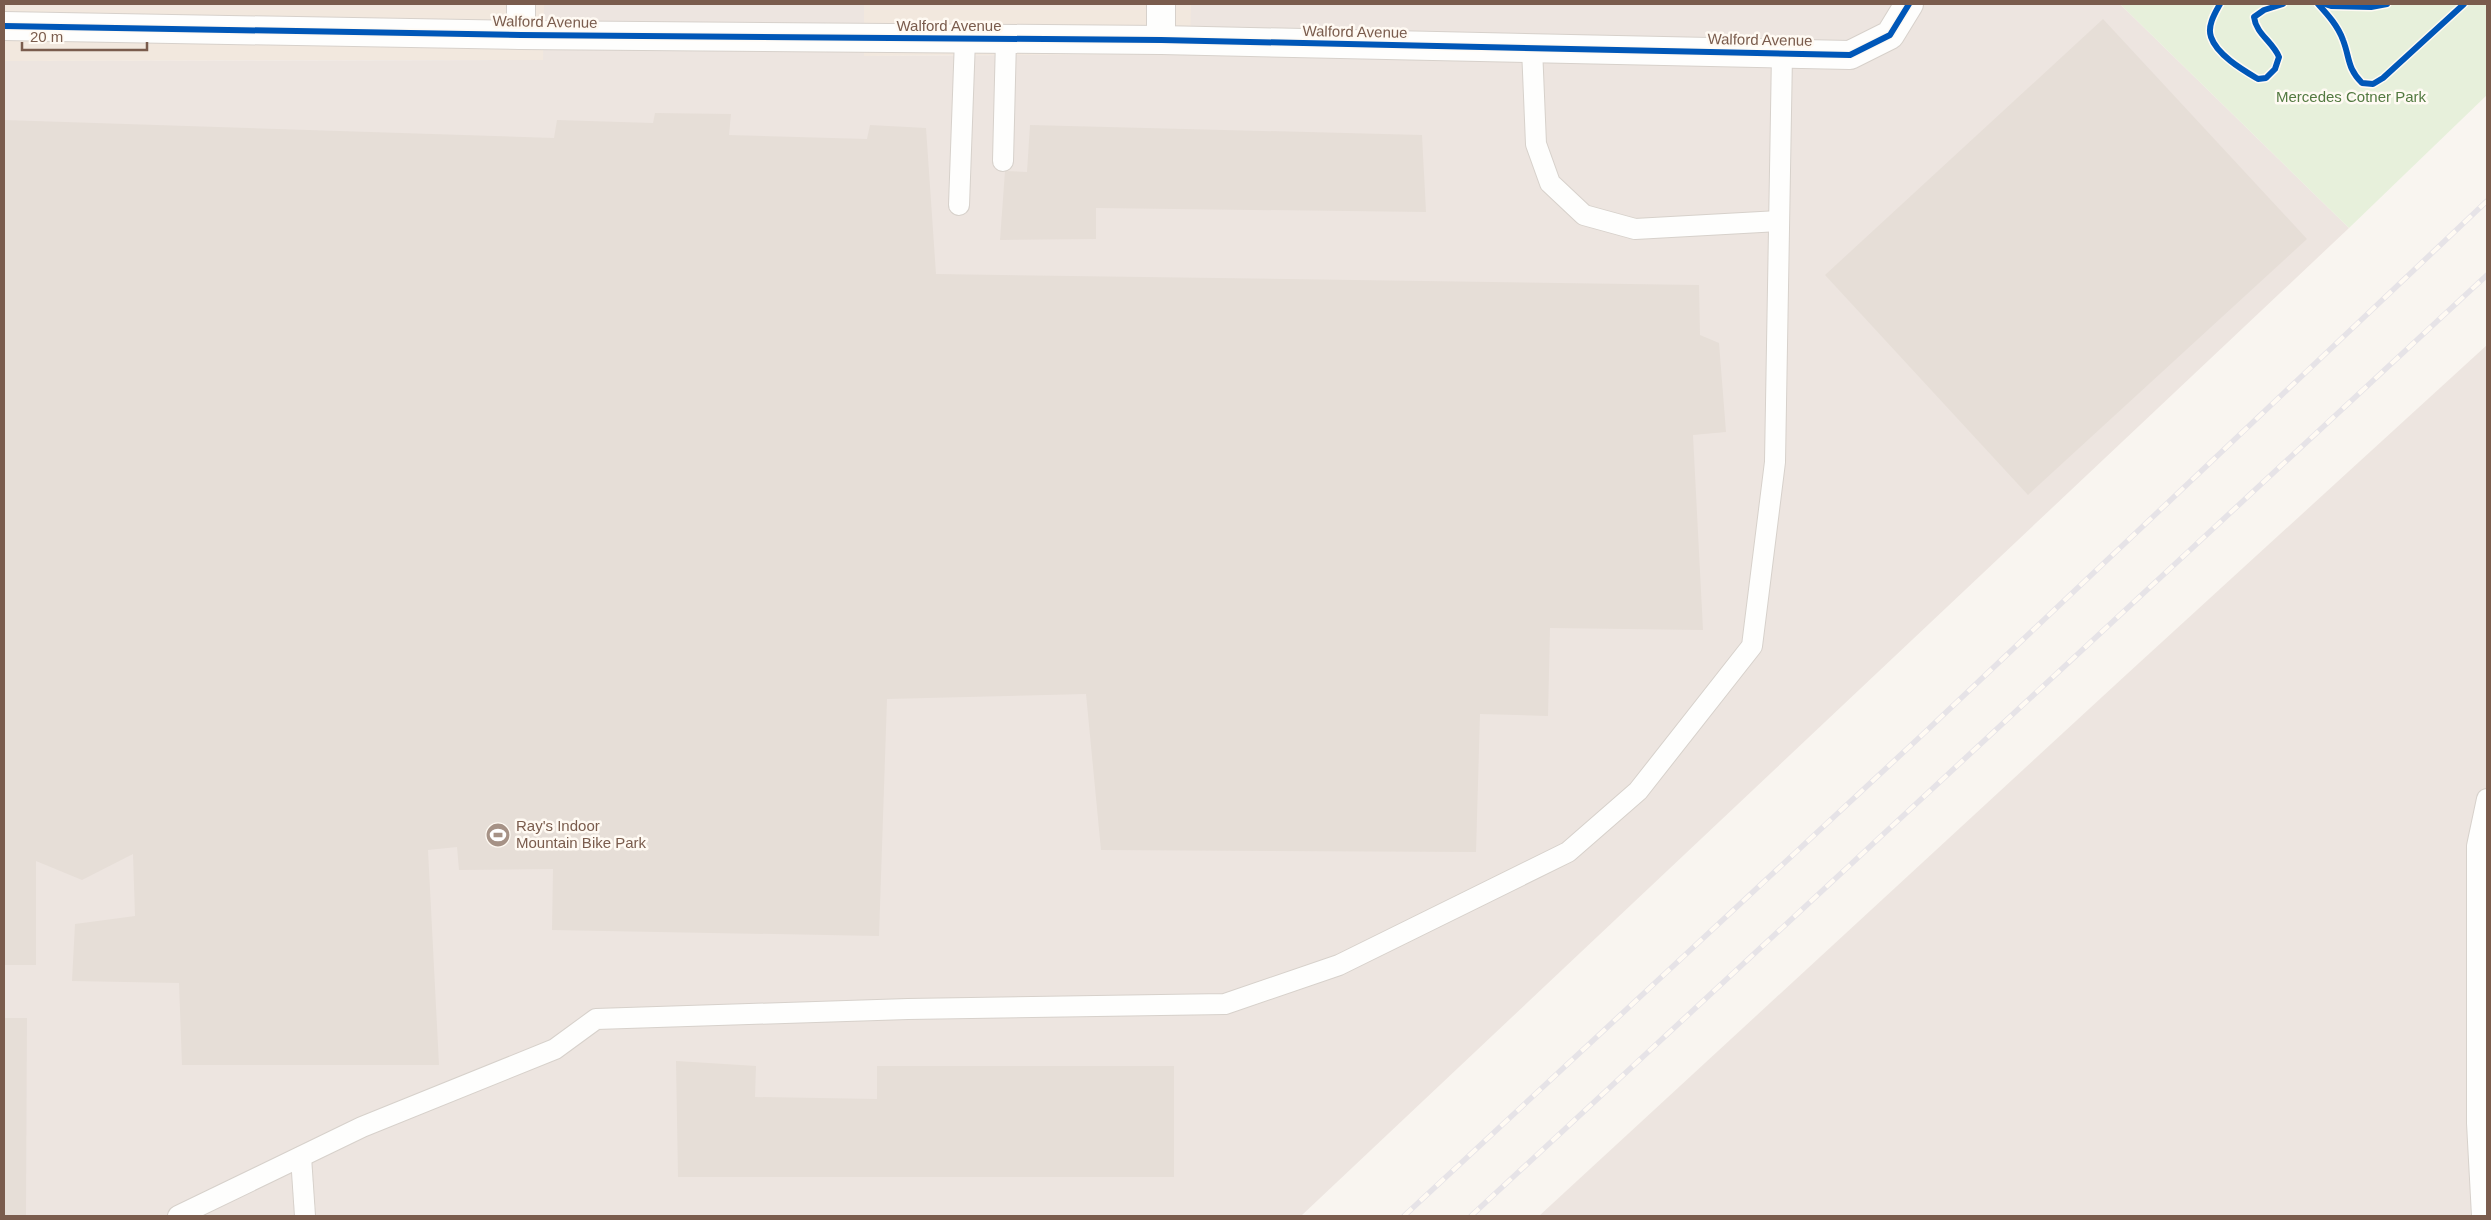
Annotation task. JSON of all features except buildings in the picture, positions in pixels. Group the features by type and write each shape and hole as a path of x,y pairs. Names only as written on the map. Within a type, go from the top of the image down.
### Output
{"street":[{"path":"521,4 521,35"},
{"path":"1161,4 1161,40"},
{"name":"Walford Avenue","path":"4,26 521,35 1161,40 1850,55 1890,35 1909,4"}],"lane":[{"path":"959,205 965,39"},
{"path":"1002,161 1006,39"},
{"path":"1532,48 1536,144 1550,183 1584,215 1636,229 1779,222"},
{"path":"178,1216 362,1127 555,1049 596,1019 917,1009 1225,1004 1339,965 1568,852 1638,791 1752,646 1775,462 1782,54"},
{"path":"2482,1216 2477,1123 2477,846 2487,799"},
{"path":"301,1156 305,1216"}],"shaded area":[{"path":"4,4 544,4 544,60 4,61"},
{"path":"544,4 864,4 864,56 1190,54 1191,4 2120,4 2349,228 1301,1216 4,1216 4,61 543,60"},
{"path":"864,4 1191,4 1191,54 864,56"},
{"path":"2487,345 2487,1216 1539,1216 2127,674"}],"green space":[{"name":"Mercedes Cotner Park","path":"2120,4 2487,4 2487,95 2349,228"}],"railway":[{"path":"1404,1216 1922,735 2487,201"},
{"path":"1471,1216 2487,275"}],"cycle path":[{"path":"4,26 521,35 1161,40 1850,55 1890,35 1909,4"},
{"path":"2220,4 2210,28 2214,44 2231,61 2258,79 2266,78 2275,69 2279,57 2261,33 2254,17 2264,10 2283,4"},
{"path":"2318,4 2341,35 2351,68 2357,78 2362,83 2373,84 2383,78 2464,4"},
{"path":"2325,4 2331,6 2371,7 2387,4"}],"place":[{"name":"Ray's Indoor Mountain Bike Park","path":"498,835"}]}
